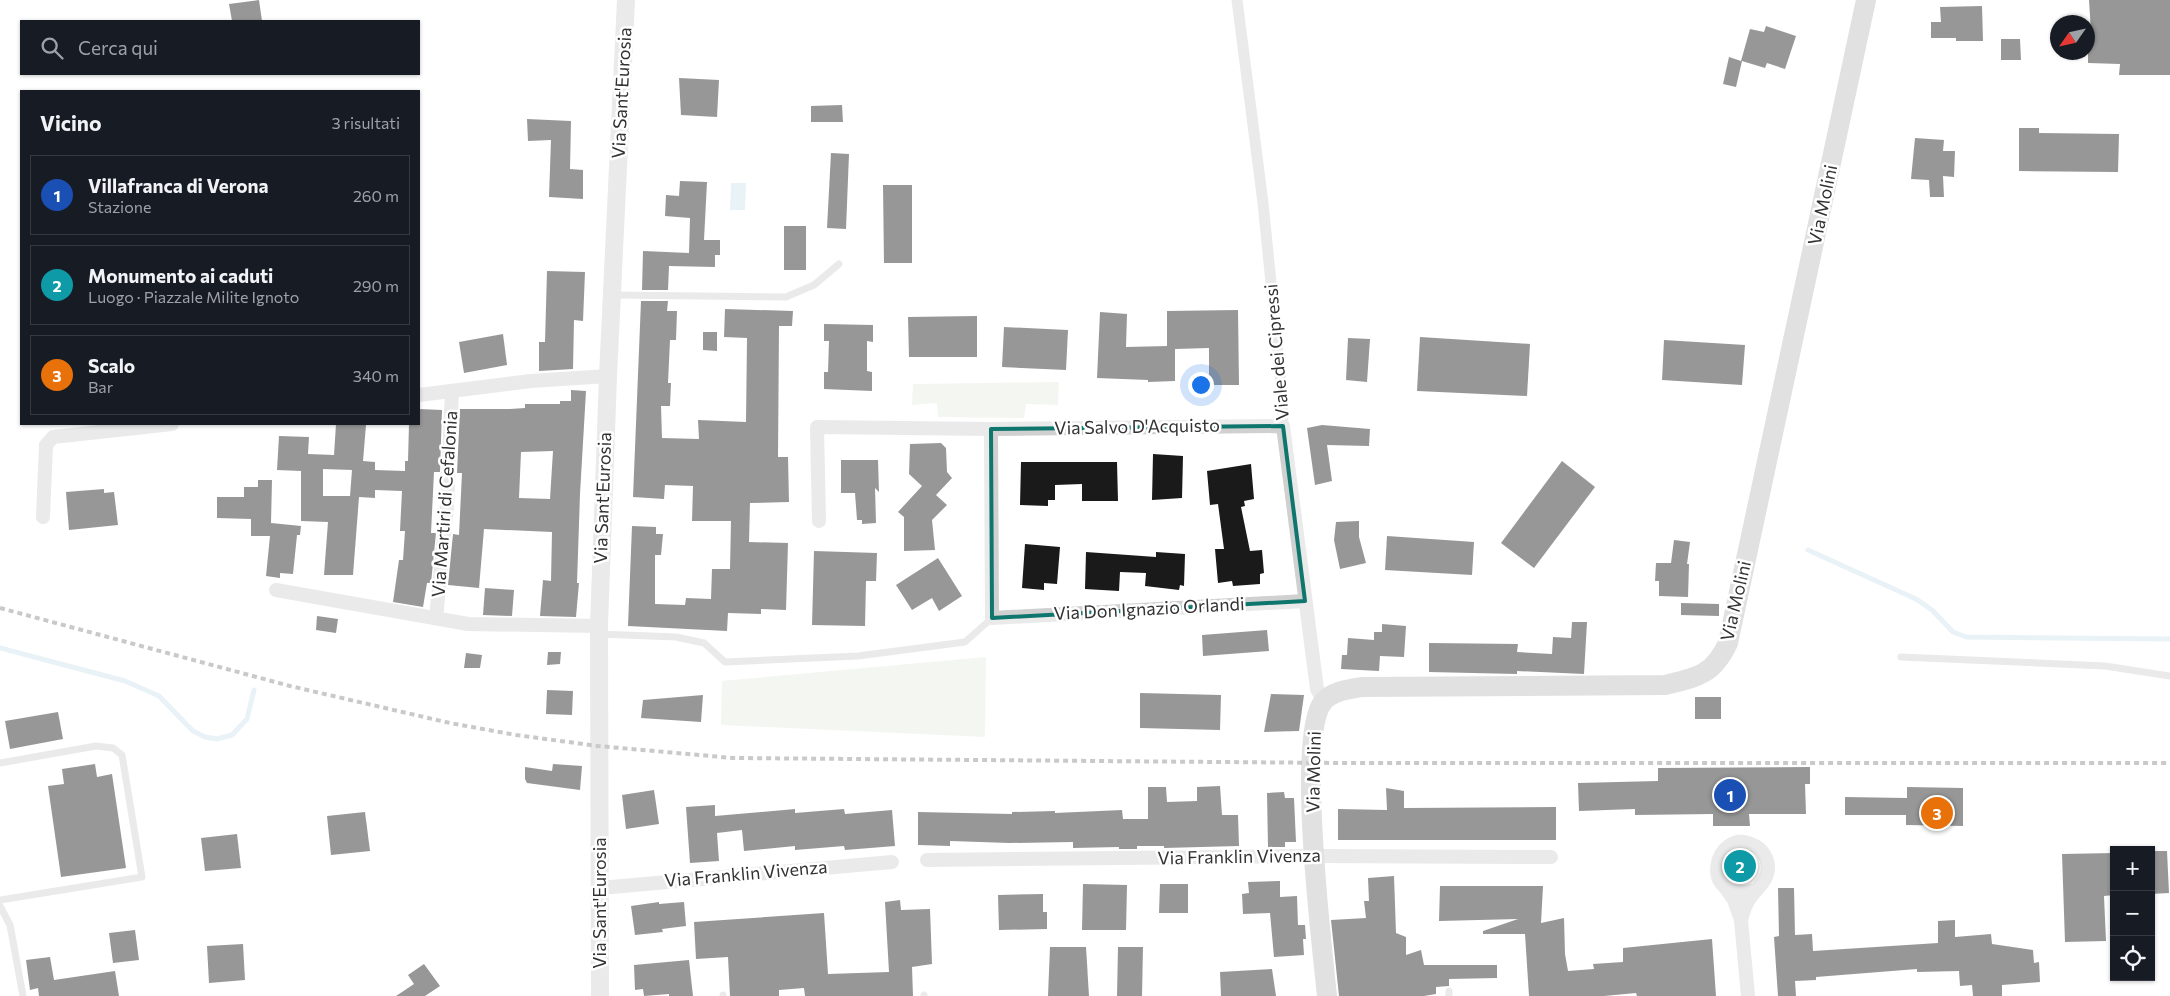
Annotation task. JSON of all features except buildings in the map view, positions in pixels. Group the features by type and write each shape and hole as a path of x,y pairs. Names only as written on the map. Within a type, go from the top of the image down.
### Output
{"main road":[{"name":"Via Molini","path":"1327,996 1314,856 1312,736 1314,723 1324,702 1334,694 1349,689 1362,688 1665,684 1705,674 1715,665 1728,643 1866,0"}],"street":[{"name":"Via Sant'Eurosia","path":"600,996 599,630 608,376 626,0"},
{"name":"Viale dei Cipressi","path":"1237,0 1263,203 1281,384 1283,426 1317,689 1324,702"},
{"name":"Via Martiri di Cefalonia","path":"420,395 531,380 608,376"},
{"name":"Via Martiri di Cefalonia","path":"436,618 447,506 452,391"},
{"path":"43,517 46,445 53,436 162,425"},
{"name":"Via Salvo D'Acquisto","path":"819,521 817,426 991,429 1283,426"},
{"path":"991,429 992,618"},
{"name":"Via Martiri di Cefalonia","path":"276,590 468,624 599,630"},
{"name":"Via Don Ignazio Orlandi","path":"992,618 1305,601"},
{"path":"1741,920 1744,908 1767,875 1768,866 1762,852 1749,843 1740,842 1732,844 1721,853 1716,869 1719,879 1734,900 1741,920 1748,996"},
{"name":"Via Franklin Vivenza","path":"927,860 1314,856 1551,857"},
{"name":"Via Franklin Vivenza","path":"600,888 892,862"},
{"path":"1724,886 1733,892 1742,894 1756,890"}],"lane":[{"path":"612,295 786,297 814,285 839,264"},
{"path":"599,630 676,637 704,644 725,662 858,656 965,642 992,618"},
{"path":"1901,658 2105,666 2170,676"},
{"path":"0,763 96,746 113,748 122,755 142,877 0,900"},
{"path":"0,906 10,924 24,996"}],"highlighted area":[{"path":"1283,426 1305,601 992,618 991,429"}],"shaded area":[{"path":"1059,382 1058,405 1026,404 1024,418 938,417 937,403 912,405 913,384"},
{"path":"986,657 985,737 721,725 722,681"}],"water":[{"path":"731,183 746,183 745,210 730,210"}],"waterway":[{"path":"1808,550 1916,599 1932,610 1953,632 1966,637 2170,639"},
{"path":"0,648 125,681 159,696 193,731 205,737 217,739 232,735 247,719 254,690"}],"railway":[{"path":"0,608 290,686 450,723 516,735 598,746 733,758 1341,763 2170,763"}],"place":[{"name":"Villafranca di Verona","path":"1730,795"},
{"name":"Scalo","path":"1937,813"},
{"name":"Monumento ai caduti","path":"1740,866"}]}
